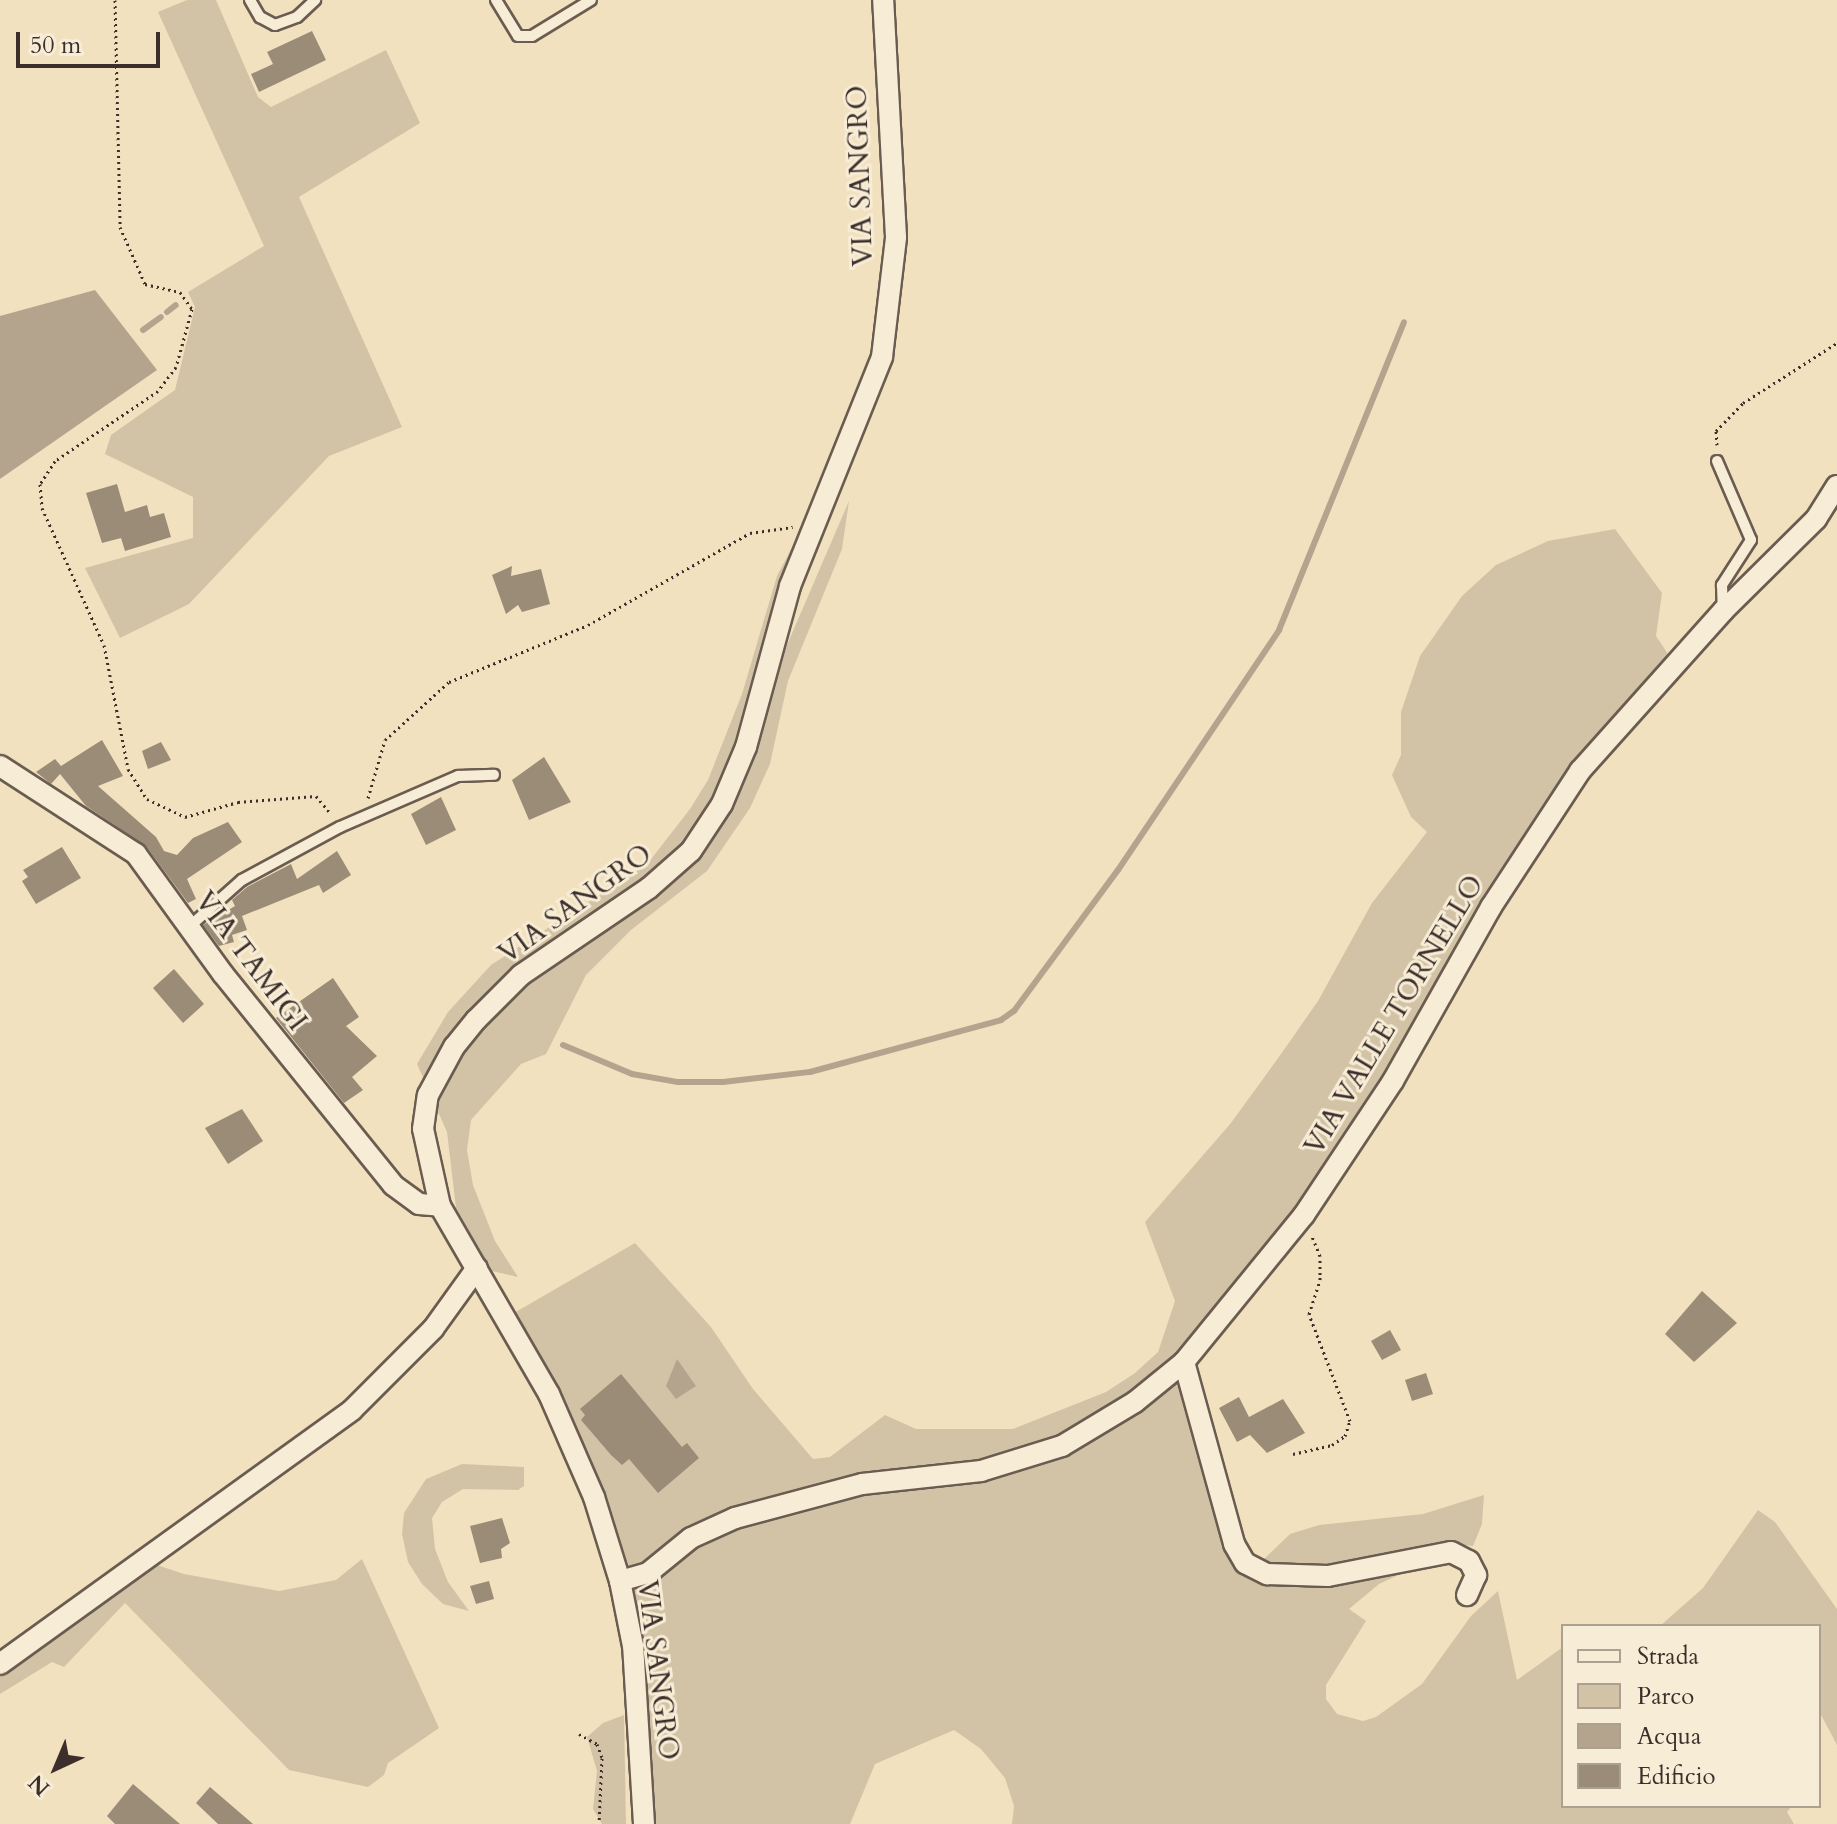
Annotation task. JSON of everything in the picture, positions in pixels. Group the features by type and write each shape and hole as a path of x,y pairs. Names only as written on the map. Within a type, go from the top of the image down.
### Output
{"street":[{"name":"VIA SANGRO","path":"644,1824 633,1646 620,1581 594,1497 549,1394 440,1206 423,1129 428,1095 454,1047 521,975 649,888 691,851 722,804 746,747 790,586 813,525 844,461 882,357 896,237 883,0"},
{"name":"VIA VALLE TORNELLO","path":"620,1581 648,1573 691,1538 735,1518 862,1484 981,1471 1062,1446 1135,1402 1184,1362 1298,1222 1393,1081 1491,907 1580,771 1723,611 1816,519 1837,486"},
{"name":"VIA TAMIGI","path":"0,766 136,854 189,927 393,1185 419,1204 440,1206"},
{"path":"0,1664 352,1410 433,1329 477,1268"},
{"path":"1184,1362 1234,1544 1245,1563 1267,1574 1328,1576 1451,1552 1469,1561 1476,1575 1467,1595"}],"lane":[{"path":"250,0 260,17 275,25 297,17 315,0"},
{"path":"496,0 518,36 532,36 591,0"},
{"path":"1717,461 1751,540 1722,585 1723,611"},
{"path":"189,927 242,880 340,827 458,776 494,775"}],"path":[{"path":"115,0 120,227 145,284 180,292 192,309 176,367 158,391 55,461 40,484 42,508 104,645 128,769 147,799 185,817 238,802 316,796 340,827"},
{"path":"1717,461 1716,431 1743,403 1837,343"},
{"path":"370,816 367,790 385,740 449,682 588,625 750,533 813,525"},
{"path":"1293,1454 1332,1445 1345,1436 1350,1421 1309,1314 1320,1280 1320,1256 1312,1235 1298,1222"},
{"path":"579,1734 597,1744 602,1758 599,1824"}],"green space":[{"path":"187,0 216,0 258,97 271,107 386,50 420,123 299,197 402,427 329,456 189,604 120,638 85,568 193,538 193,497 105,454 111,435 175,390 195,307 188,292 264,246 158,12"},
{"path":"849,501 842,549 788,681 770,764 750,808 707,871 631,930 586,975 546,1054 521,1064 471,1120 467,1150 473,1185 495,1241 518,1277 492,1271 456,1208 447,1132 417,1064 448,1012 491,965 648,863 690,809 708,780 742,694 777,576 798,536 727,775 684,849 647,883 657,895 697,859 724,818 752,759 787,645"},
{"path":"1615,529 1662,593 1656,636 1672,660 1574,771 1328,1170 1175,1365 1241,1570 1260,1584 1293,1584 1429,1561 1379,1584 1349,1609 1366,1621 1326,1685 1326,1699 1337,1714 1363,1721 1376,1717 1422,1684 1471,1616 1498,1591 1517,1680 1561,1648 1561,1808 1790,1808 1787,1812 1794,1824 1012,1824 1014,1806 1005,1778 981,1749 954,1730 875,1764 850,1824 652,1824 648,1696 631,1588 641,1567 626,1572 549,1378 514,1313 635,1243 711,1327 753,1389 813,1459 830,1457 885,1415 916,1429 1013,1429 1106,1392 1135,1373 1158,1352 1175,1301 1145,1222 1231,1123 1281,1054 1318,1001 1372,903 1427,832 1411,817 1392,775 1401,755 1401,712 1420,656 1462,596 1496,565 1548,541"},
{"path":"462,1464 524,1467 524,1486 518,1490 463,1489 442,1502 432,1518 435,1549 448,1582 469,1611 443,1604 422,1584 408,1562 402,1534 404,1513 426,1479"},
{"path":"1484,1495 1482,1524 1473,1546 1437,1542 1317,1570 1271,1570 1247,1559 1263,1560 1290,1534 1319,1525 1423,1514"},
{"path":"1758,1510 1775,1522 1837,1609 1837,1745 1821,1715 1821,1624 1662,1624 1703,1588"},
{"path":"362,1559 439,1728 388,1763 384,1775 368,1787 289,1770 125,1603 64,1667 52,1662 0,1694 0,1676 148,1562 184,1574 279,1591 336,1580"},
{"path":"624,1715 626,1824 602,1824 593,1809 597,1771 587,1737 603,1723"}],"water":[{"path":"95,290 157,370 0,479 0,316"},
{"path":"677,1359 696,1386 676,1399 666,1386"}],"building":[{"path":"312,31 326,60 259,92 251,74 273,64 267,52"},
{"path":"117,484 125,512 147,505 150,517 164,513 171,537 125,551 121,538 102,543 86,493"},
{"path":"512,566 511,576 541,569 550,604 522,612 518,605 506,614 492,575"},
{"path":"102,740 123,776 98,786 156,837 164,851 177,855 193,838 228,822 242,842 187,879 196,899 188,903 146,846 86,806 60,774 51,784 36,772 55,759 61,766"},
{"path":"161,742 171,760 148,769 142,751"},
{"path":"544,757 571,802 529,820 512,780"},
{"path":"441,797 456,830 426,845 411,814"},
{"path":"62,847 81,878 36,904 22,881 28,877 23,870"},
{"path":"337,851 351,875 323,893 319,885 242,916 247,930 232,935 234,942 219,946 203,925 235,906 232,900 247,887 291,864 297,879"},
{"path":"174,969 204,1004 183,1023 153,988"},
{"path":"333,978 359,1017 346,1026 377,1056 352,1077 363,1090 344,1103 276,1018"},
{"path":"242,1109 263,1141 228,1164 205,1128"},
{"path":"1702,1291 1737,1323 1694,1362 1665,1334"},
{"path":"1390,1330 1401,1350 1382,1360 1371,1341"},
{"path":"1426,1373 1433,1394 1412,1401 1405,1380"},
{"path":"621,1374 682,1447 687,1443 699,1458 658,1493 629,1459 622,1465 611,1455 581,1420 585,1415 580,1409"},
{"path":"1239,1397 1249,1417 1283,1399 1305,1433 1267,1453 1250,1435 1237,1442 1219,1408"},
{"path":"502,1518 510,1543 501,1549 502,1558 480,1563 470,1526"},
{"path":"489,1581 494,1599 476,1604 470,1586"},
{"path":"133,1784 180,1824 115,1824 107,1816"},
{"path":"210,1787 253,1824 218,1824 196,1803"}],"waterway":[{"path":"167,312 176,305"},
{"path":"143,330 161,317"},
{"path":"563,1045 632,1074 678,1082 723,1082 810,1072 1001,1020 1014,1011 1118,870 1279,630 1404,322"}]}
